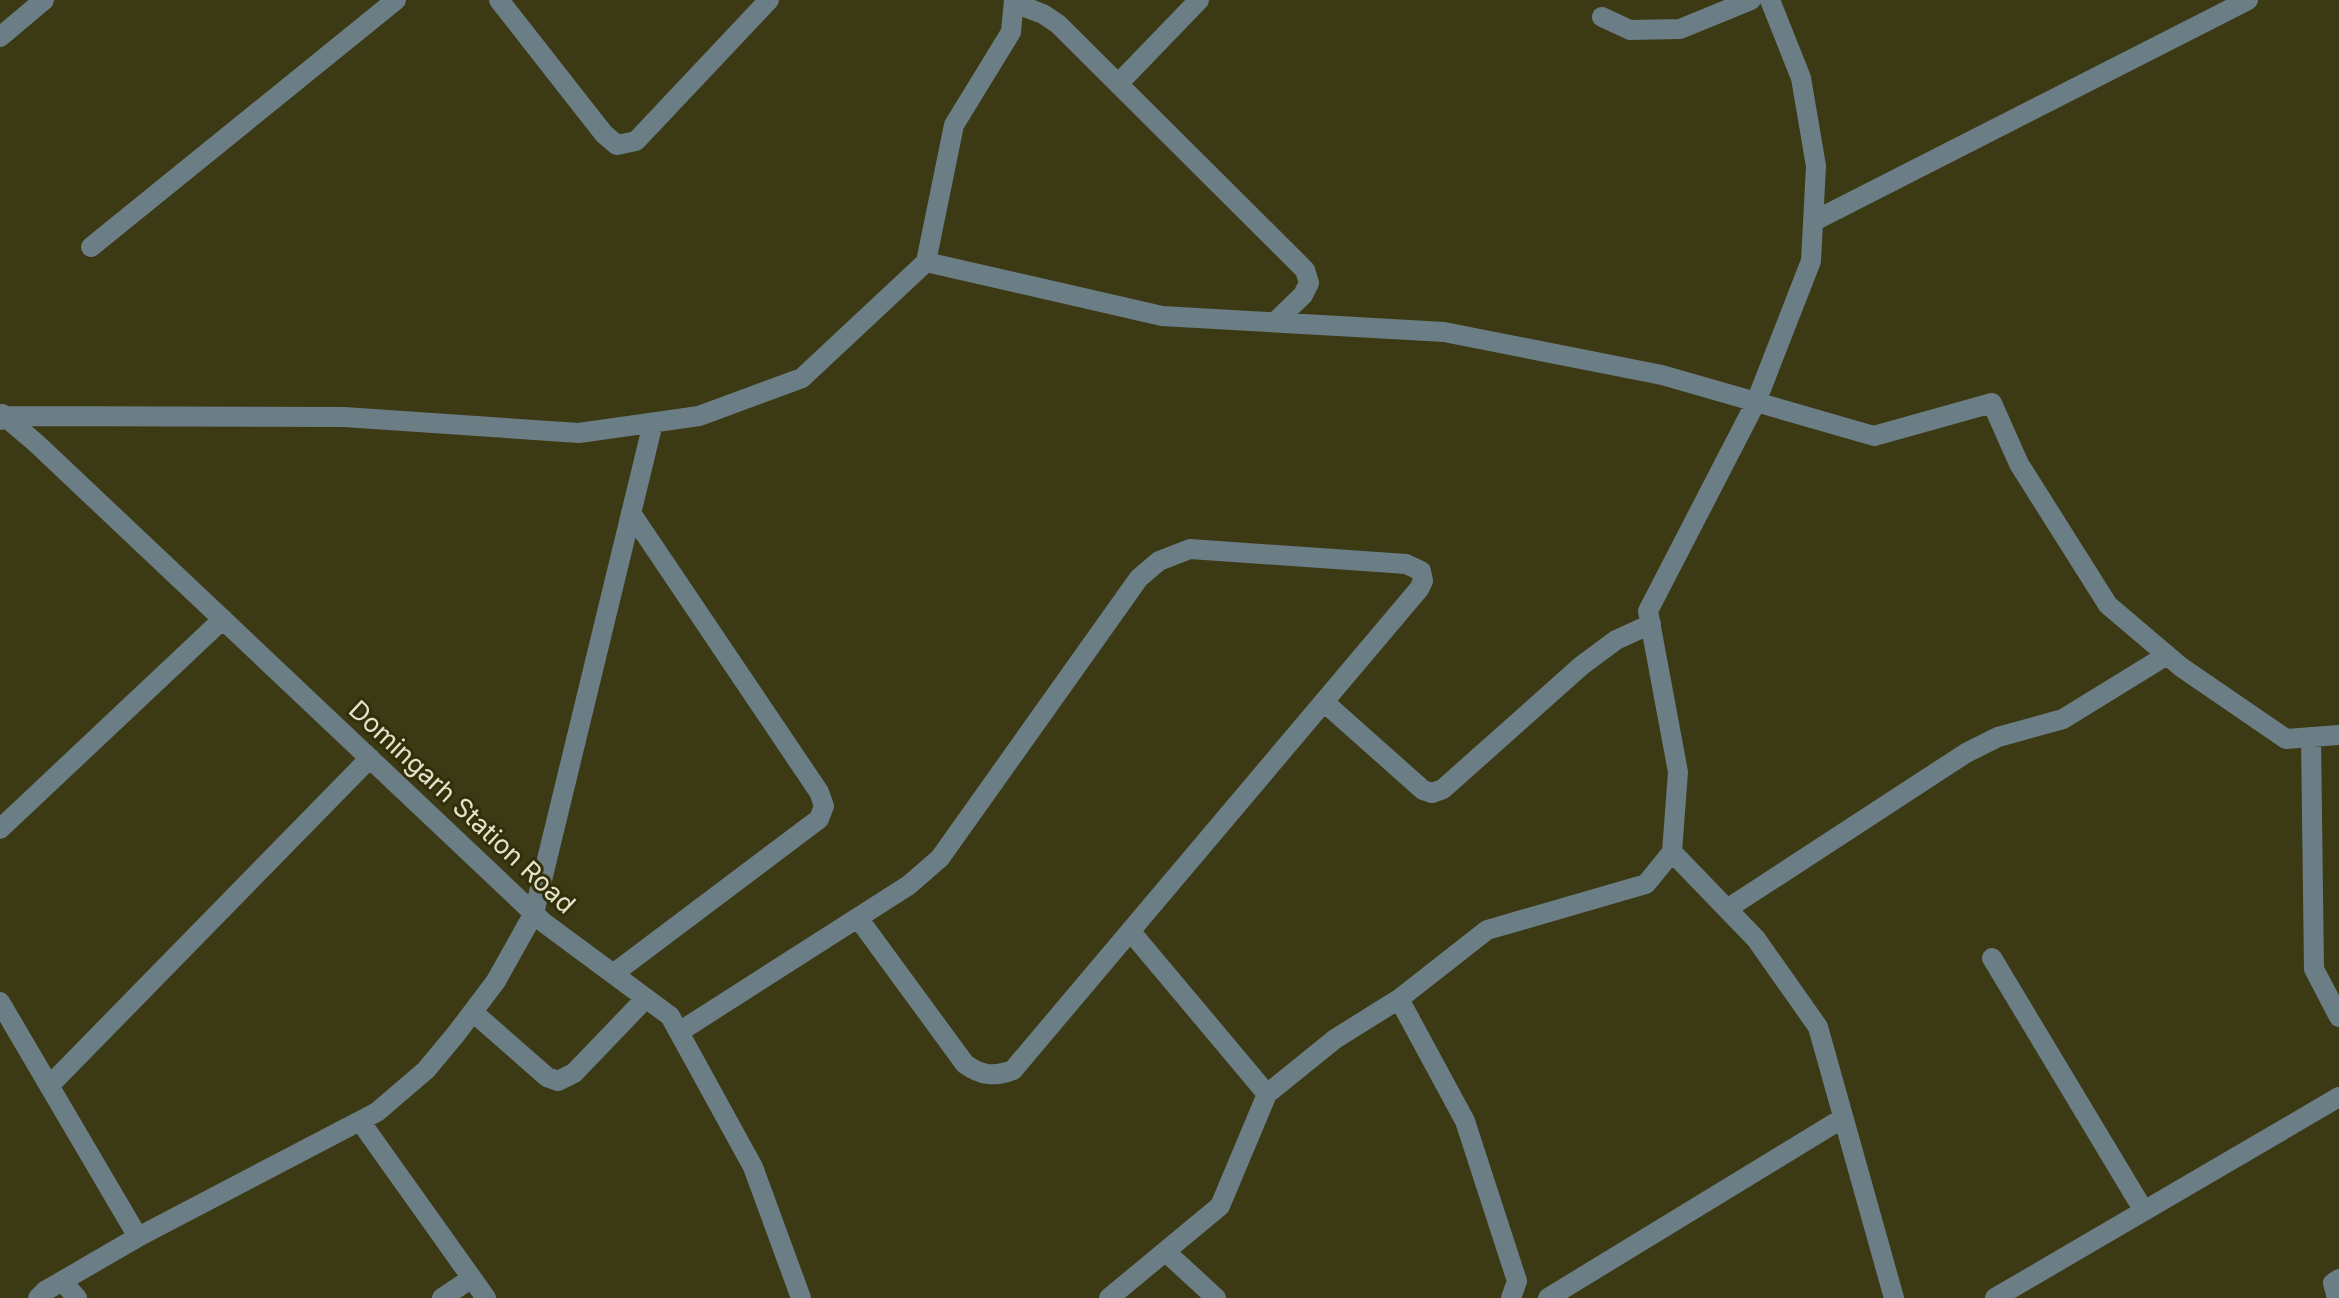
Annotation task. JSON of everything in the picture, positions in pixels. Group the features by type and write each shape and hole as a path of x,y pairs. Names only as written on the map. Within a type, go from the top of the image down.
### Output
{"street":[{"path":"0,37 44,0"},
{"path":"91,247 396,0"},
{"path":"499,0 604,134 617,145 636,141 769,0"},
{"path":"1118,84 1199,0"},
{"path":"1602,17 1630,30 1680,29 1751,0"},
{"path":"1109,1298 1220,1206 1267,1094 1335,1039 1399,999 1487,930 1646,884 1672,852 1678,772 1648,611 1756,402 1811,261 1816,166 1801,78 1770,0"},
{"path":"1814,221 2248,0"},
{"path":"2,416 344,417 579,433 699,416 802,378 926,262 954,125 1011,32 1014,1 1058,24 1305,270 1309,283 1303,295 1275,322"},
{"path":"926,262 1162,316 1444,332 1662,375 1874,436 1992,403 2019,464 2108,605 2167,655 2286,739 2339,735"},
{"name":"Domingarh Station Road","path":"2,416 36,443 534,913 670,1016 753,1167 801,1298"},
{"path":"38,1298 138,1237 377,1112 426,1070 496,981 534,913 653,423"},
{"path":"613,974 819,819 824,806 819,792 631,513"},
{"path":"679,1032 909,885 940,858 1139,578 1159,561 1190,549 1406,564 1421,571 1423,581 1419,589 1013,1070 1001,1074 980,1074 965,1064 858,918"},
{"path":"0,829 223,619"},
{"path":"1324,702 1423,790 1432,793 1443,789 1581,666 1616,640 1651,624"},
{"path":"1727,909 1966,753 1998,737 2063,719 2167,655"},
{"path":"2311,737 2314,969 2339,1017"},
{"path":"49,1086 370,758"},
{"path":"1672,852 1756,939 1818,1027 1894,1298"},
{"path":"1131,932 1267,1094"},
{"path":"1992,958 2144,1211"},
{"path":"473,1012 547,1077 558,1081 574,1073 646,998"},
{"path":"1399,999 1465,1121 1517,1281 1511,1298"},
{"path":"0,1002 138,1237"},
{"path":"1995,1298 2339,1097"},
{"path":"1548,1298 1843,1118"},
{"path":"360,1121 486,1298"},
{"path":"1166,1252 1216,1298"},
{"path":"442,1298 472,1278"},
{"path":"2337,1298 2333,1283 2339,1279"},
{"path":"62,1281 77,1298"}]}
